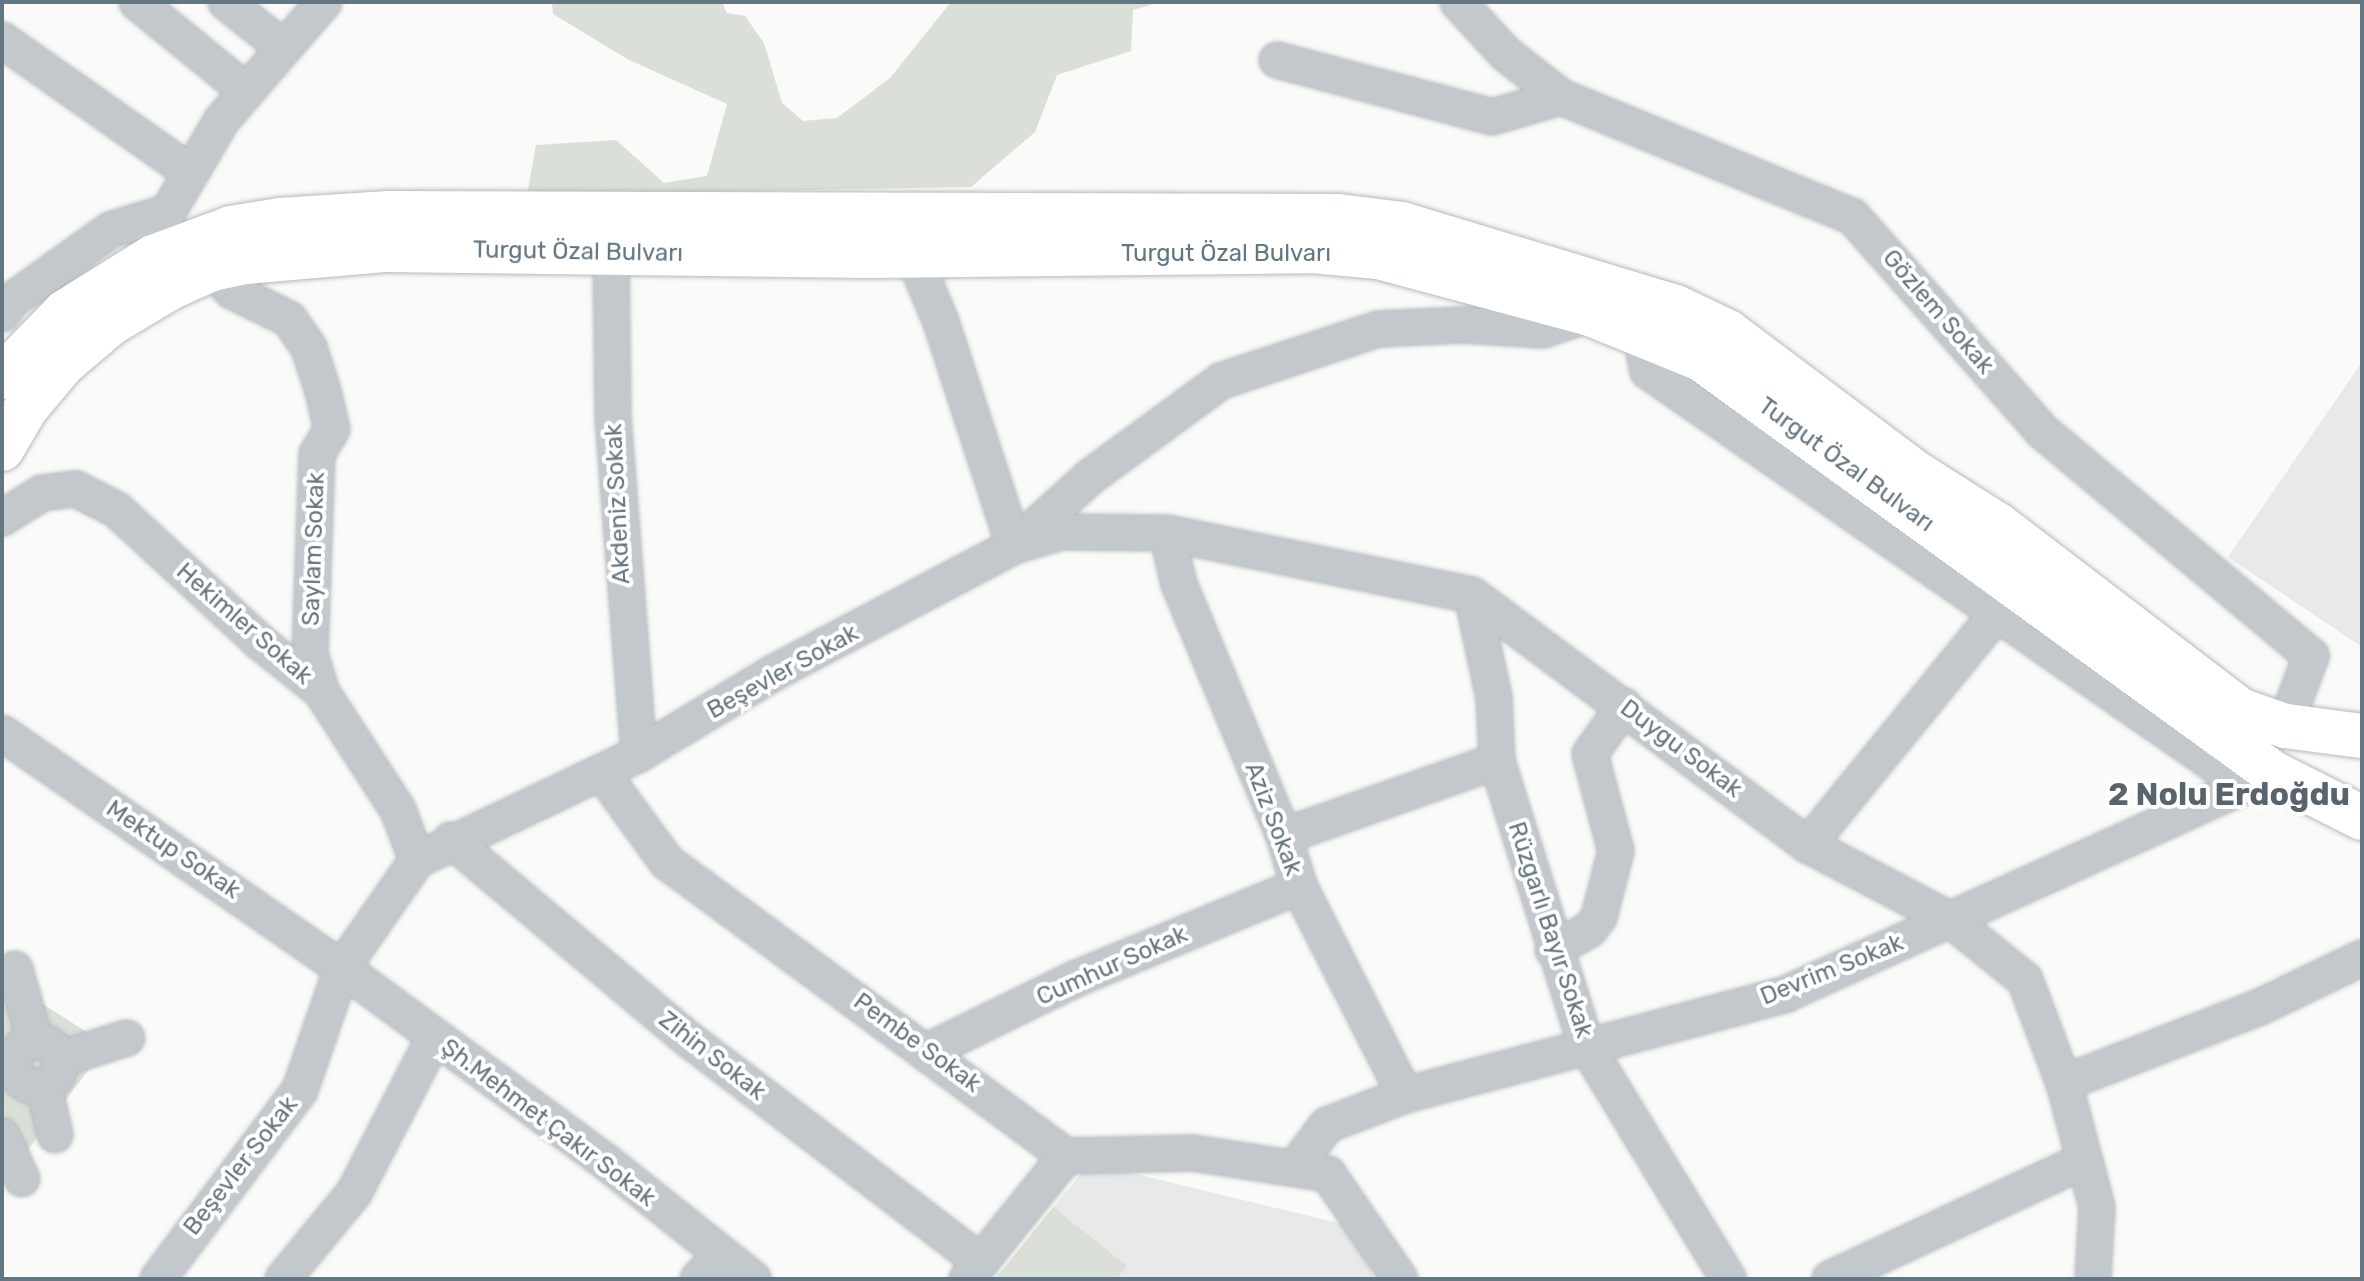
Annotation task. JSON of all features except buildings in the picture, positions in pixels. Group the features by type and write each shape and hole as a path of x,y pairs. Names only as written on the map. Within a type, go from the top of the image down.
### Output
{"street":[{"path":"137,2 245,90"},
{"path":"226,2 282,47"},
{"path":"191,240 190,172 245,90 324,2"},
{"name":"Gözlem Sokak","path":"1458,2 1506,54 1561,97 1853,217 2042,431 2311,656 2285,726"},
{"path":"2,40 190,172"},
{"path":"1277,60 1492,117 1561,97"},
{"name":"Turgut Özal Bulvarı","path":"2,377 65,312 153,257 191,240 280,220 389,213 1338,216 1402,224 1676,307 1728,332 1916,473 1998,525 2240,710 2285,726 2362,736"},
{"name":"Turgut Özal Bulvarı","path":"2,314 11,301 110,230 191,240 384,250 611,254 1352,254 1430,267 1590,314 1640,331 1701,359 2259,779 2362,818"},
{"name":"Turgut Özal Bulvarı","path":"2,449 26,408 63,364 110,324 191,240"},
{"name":"Saylam Sokak","path":"191,240 232,291 289,319 309,348 323,391 332,429 317,454 310,654 321,691"},
{"name":"Akdeniz Sokak","path":"611,254 613,417 639,754"},
{"path":"913,255 941,322 1014,546"},
{"name":"Beşevler Sokak","path":"158,1279 300,1090 342,968 417,860 451,840 639,754 775,672 1014,546 1090,477 1221,381 1378,329 1463,325 1543,330 1590,314"},
{"path":"1640,331 1648,371 1997,613 2259,779"},
{"name":"Hekimler Sokak","path":"2,518 42,493 76,489 117,510 321,691 398,810 417,860"},
{"name":"Duygu Sokak","path":"1014,546 1061,532 1167,533 1472,595 1808,845 1951,920 2025,980 2064,1083 2097,1207 2093,1279"},
{"name":"Aziz Sokak","path":"1167,533 1179,584 1284,836 1299,886 1405,1095"},
{"name":"Rüzgarlı Bayır Sokak","path":"1472,595 1494,698 1497,761 1553,950 1586,1045 1728,1279"},
{"path":"1808,845 1997,613"},
{"path":"1553,950 1589,930 1599,917 1616,851 1590,754 1624,706"},
{"name":"Mektup Sokak","path":"2,733 342,968"},
{"path":"1284,836 1497,761"},
{"name":"Pembe Sokak","path":"602,773 667,862 928,1051 1066,1156"},
{"name":"Devrim Sokak","path":"1296,1166 1327,1125 1405,1095 1786,994 2259,779"},
{"name":"Zihin Sokak","path":"451,840 687,1038 974,1270"},
{"name":"Cumhur Sokak","path":"928,1051 1075,979 1299,886"},
{"path":"2064,1083 2260,1007 2362,958"},
{"name":"Şh.Mehmet Çakır Sokak","path":"342,968 606,1162 709,1268 753,1279"},
{"path":"2,1136 39,1156 25,1068 15,969"},
{"path":"25,1068 127,1038"},
{"path":"283,1279 354,1193 434,1038"},
{"path":"974,1270 1066,1156 1193,1153 1296,1166 1328,1174 1400,1279"},
{"path":"1830,1279 2085,1160"}],"shaded area":[{"path":"552,2 722,2 727,13 745,16 764,43 782,103 803,121 837,118 890,78 951,2 1160,2 1133,10 1131,51 1057,75 1035,132 971,187 527,195 536,145 616,140 664,183 707,176 727,104 629,60 553,14"},
{"path":"2362,362 2362,647 2228,557"},
{"path":"2,978 107,1045 2,1184"},
{"path":"1090,1163 1347,1225 1375,1279 994,1279"},
{"path":"1053,1207 1127,1266 1116,1279 996,1279"}],"district":[{"name":"2 Nolu Erdoğdu","path":"2229,794"}]}
